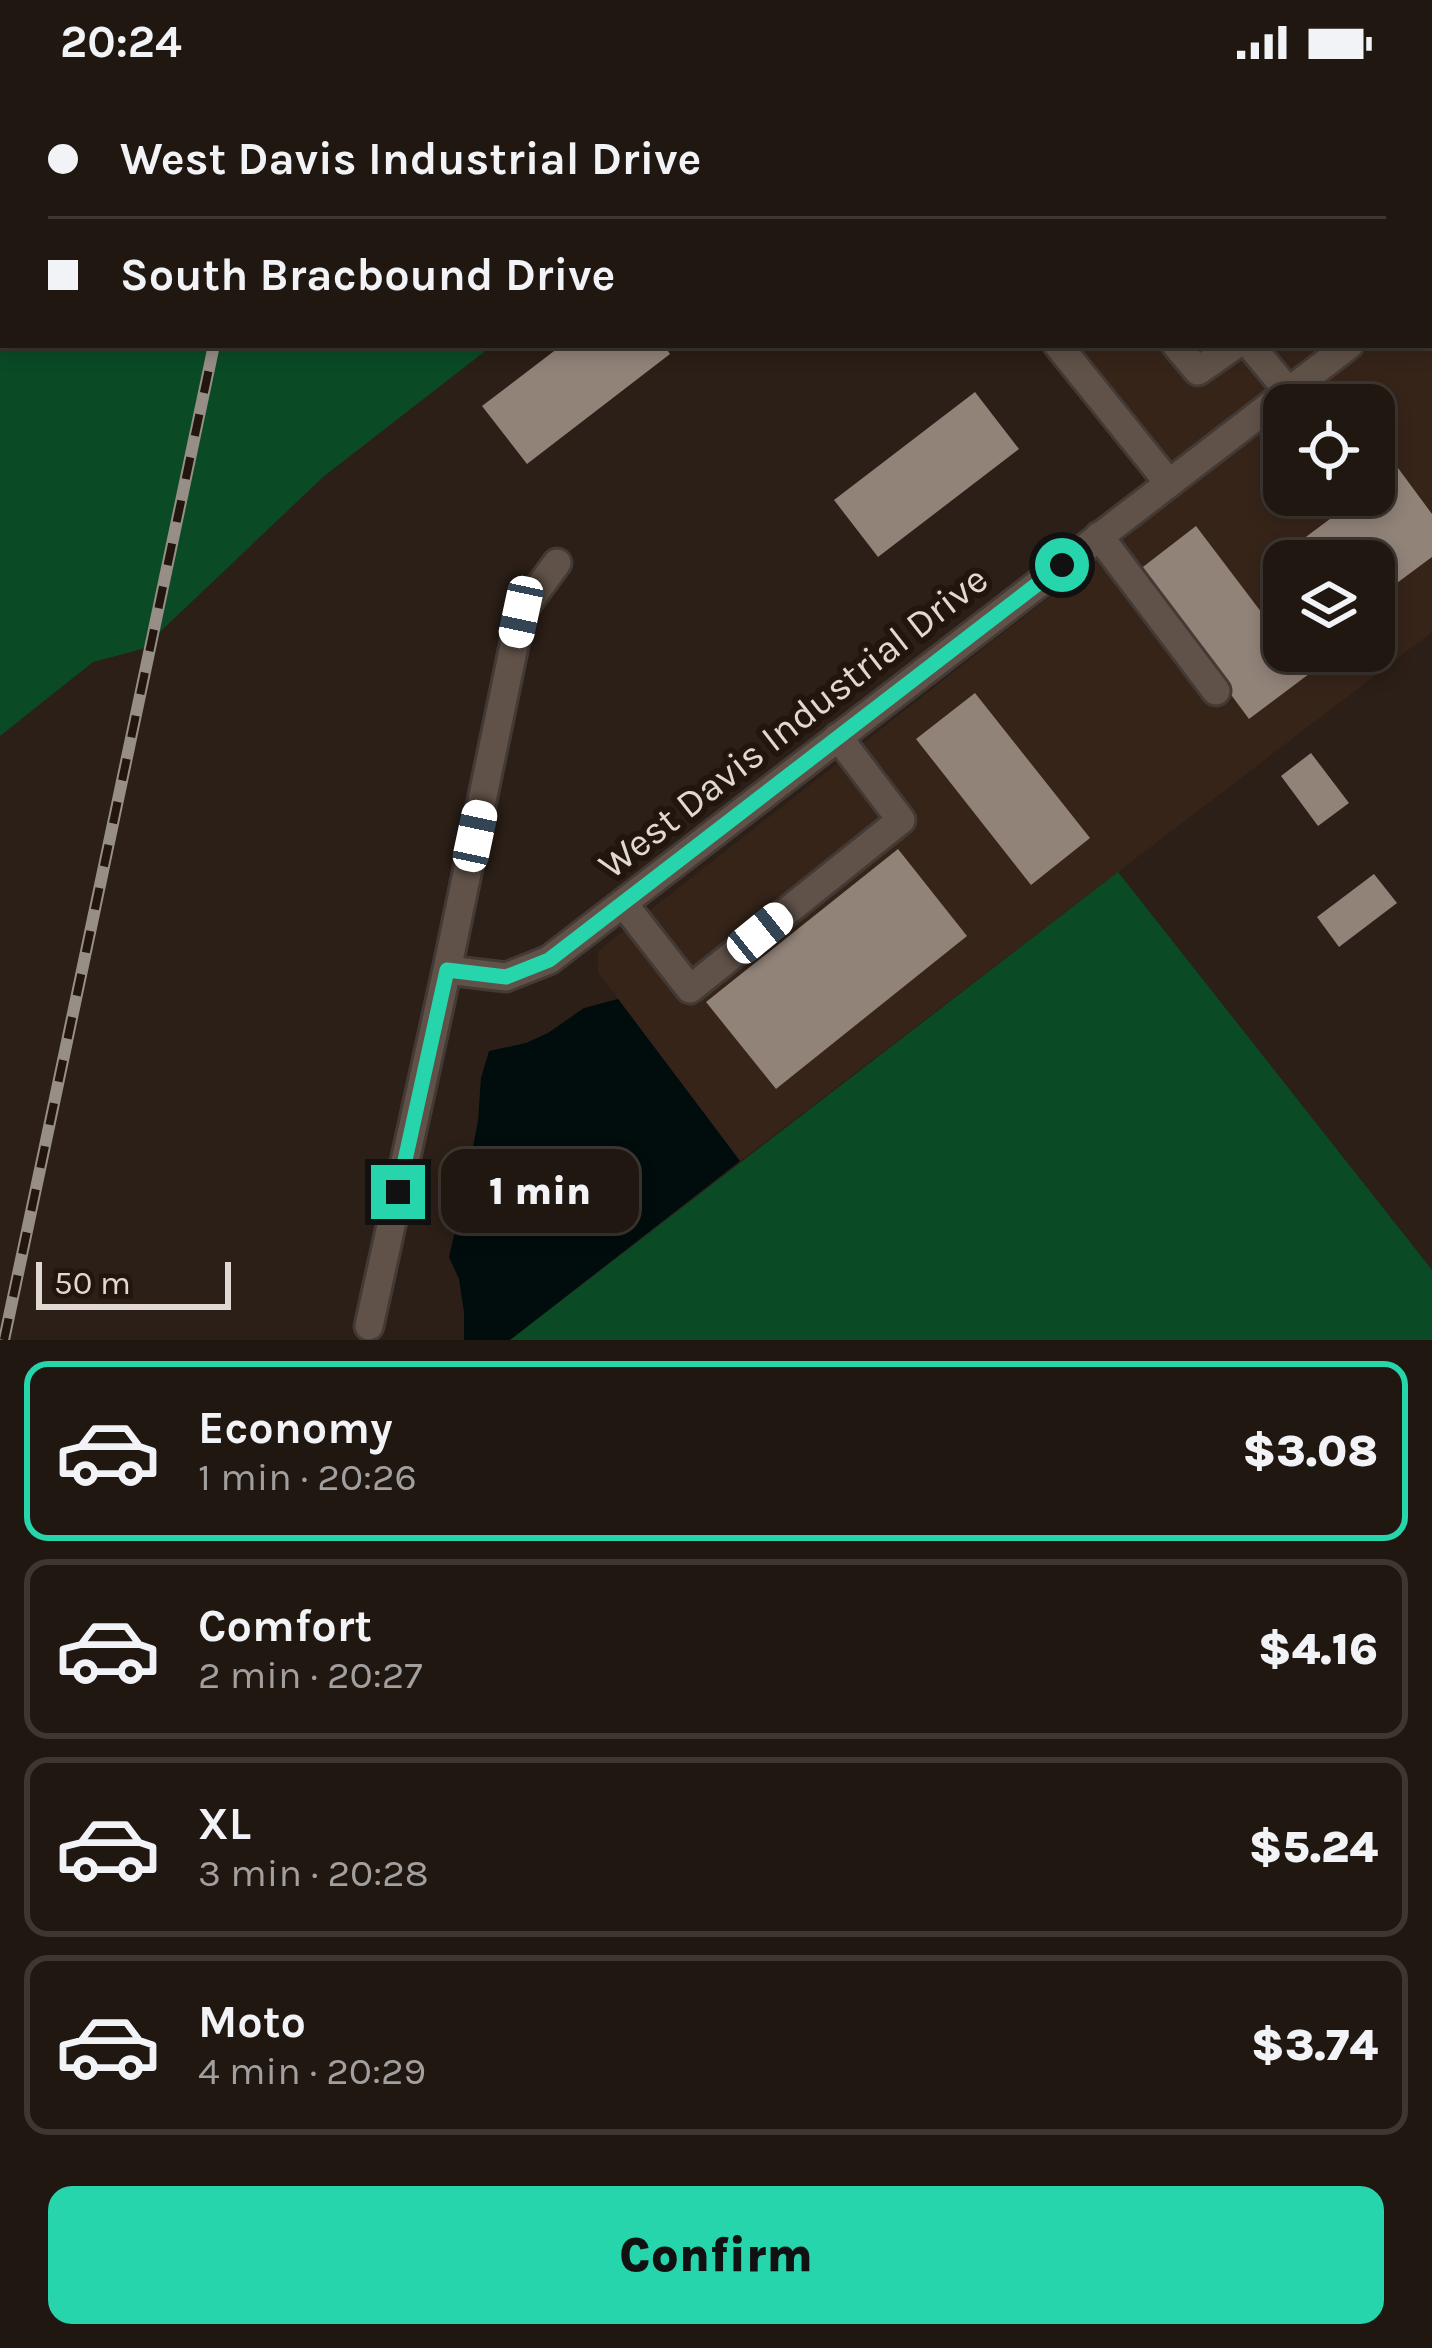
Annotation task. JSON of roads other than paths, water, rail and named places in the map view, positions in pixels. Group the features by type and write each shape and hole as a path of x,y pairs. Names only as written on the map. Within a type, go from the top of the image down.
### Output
{"street":[{"path":"1060,348 1168,482"},
{"path":"1179,348 1198,371 1231,348"},
{"path":"1252,348 1282,384"},
{"name":"West Davis Industrial Drive","path":"1297,384 1345,348"},
{"name":"West Davis Industrial Drive","path":"447,970 506,977 549,960 1263,410"},
{"path":"1099,536 1216,691"},
{"path":"369,1325 521,612 557,563"},
{"path":"622,903 690,989 901,820 838,737"}],"railway":[{"path":"4,1340 213,348"}]}
